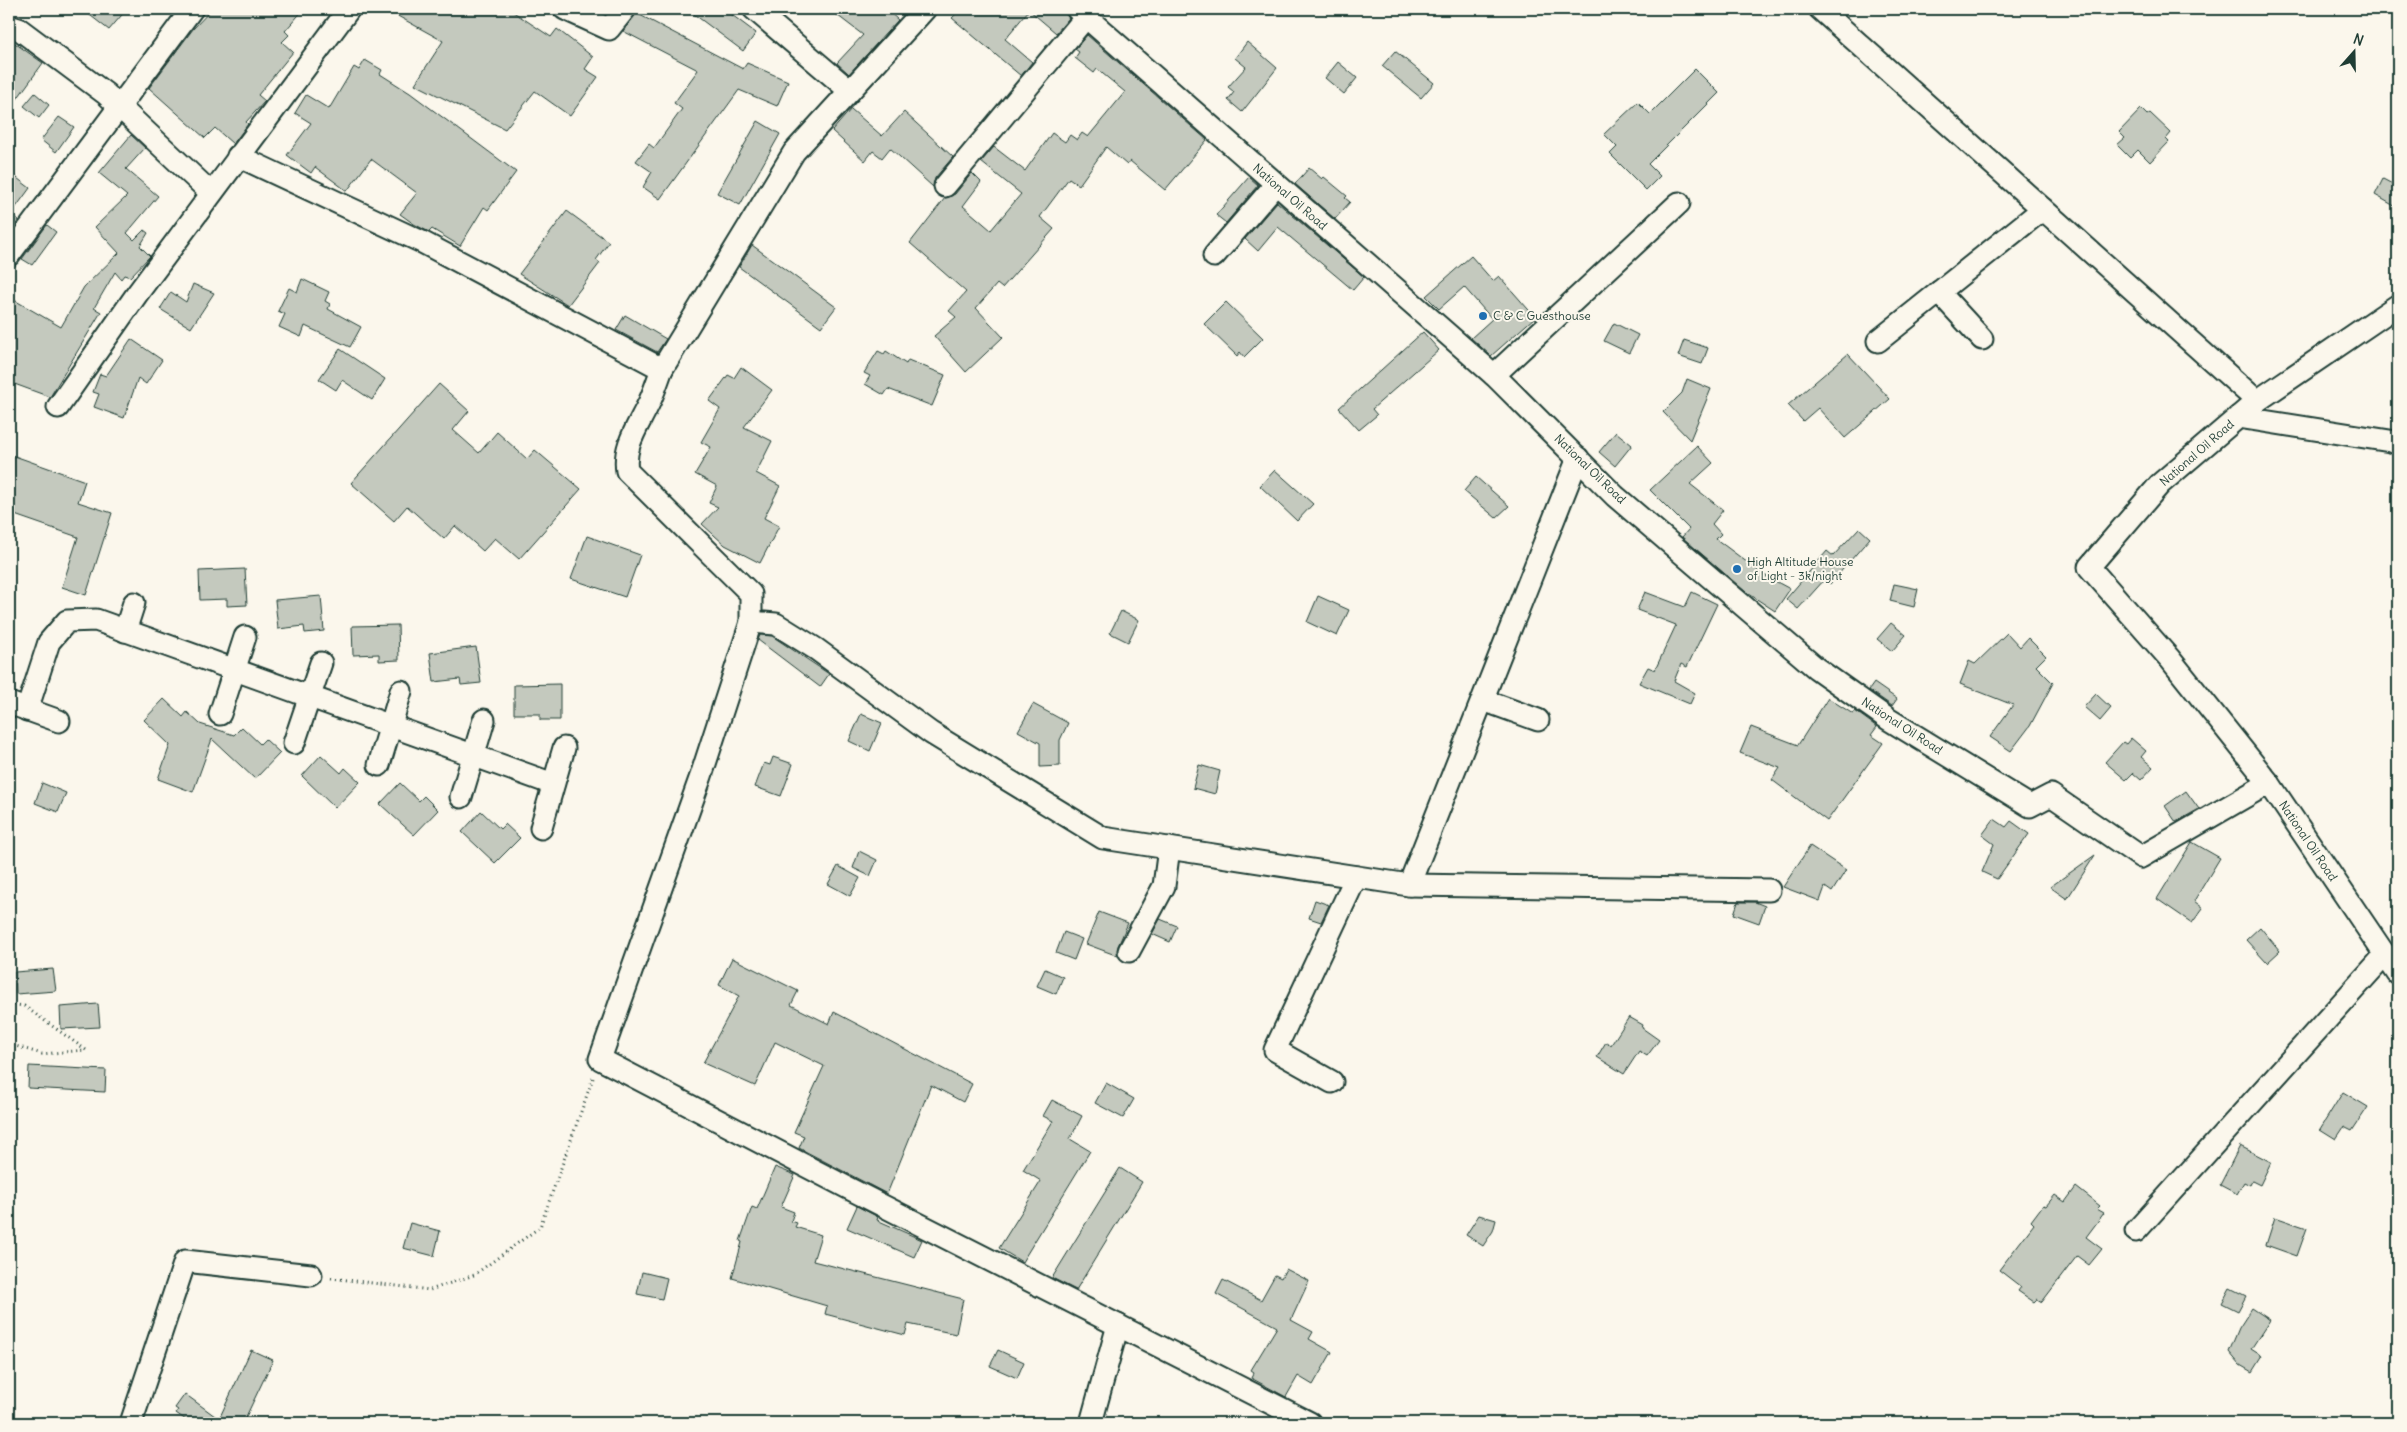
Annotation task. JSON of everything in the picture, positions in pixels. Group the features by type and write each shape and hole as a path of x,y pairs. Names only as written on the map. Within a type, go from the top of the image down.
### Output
{"street":[{"path":"9,256 192,9"},
{"path":"58,407 238,156 349,9"},
{"path":"565,9 609,29 625,9"},
{"path":"754,9 850,91"},
{"path":"925,9 794,152 662,369 627,452 627,471 752,594 751,622 701,776 600,1059 1310,1423"},
{"path":"1820,9 2257,401"},
{"path":"944,186 1082,13"},
{"name":"National Oil Road","path":"1082,13 1494,375 1615,496 1816,668 1888,720 2030,806 2051,795 2141,857 2269,783"},
{"path":"9,26 19,29 118,107 211,193"},
{"path":"238,156 422,242 662,369"},
{"path":"1214,256 1276,185"},
{"path":"1494,375 1679,203"},
{"path":"1878,341 2043,209"},
{"path":"1939,292 1982,339"},
{"name":"National Oil Road","path":"2398,305 2257,401 2238,417 2160,484 2089,566 2170,659 2269,783 2398,974"},
{"path":"2238,417 2390,441 2398,444"},
{"path":"1410,885 1578,458"},
{"path":"125,630 134,603"},
{"path":"59,721 18,706 49,642 67,621 96,620 553,784"},
{"path":"751,622 776,624 816,649 931,733 1103,838 1410,885 1769,890"},
{"path":"220,714 245,637"},
{"path":"294,743 321,663"},
{"path":"379,765 401,691"},
{"path":"1482,700 1538,720"},
{"path":"462,797 484,720"},
{"path":"541,828 564,748"},
{"path":"1129,951 1164,886 1169,848"},
{"path":"1332,1082 1275,1050 1356,877"},
{"path":"2136,1230 2385,955"},
{"path":"132,1423 185,1261 311,1276"},
{"path":"1091,1423 1118,1325"}],"path":[{"path":"9,1004 24,1006 86,1050 42,1054 9,1044"},
{"path":"311,1276 430,1290 474,1275 540,1227 600,1059"}],"building":[{"path":"82,9 127,9 109,30"},
{"path":"212,9 304,9 285,31 289,35 282,42 293,52 258,95 265,101 246,122 248,124 233,144 215,128 205,138 149,88 193,29"},
{"path":"385,9 509,9 551,37 557,29 593,57 585,69 598,77 570,116 535,91 505,129 415,84 443,41"},
{"path":"687,9 724,9 756,33 743,51"},
{"path":"829,9 886,9 898,20 849,74 837,63 863,35"},
{"path":"961,9 1061,9 1069,18 1056,33 1029,10 1005,39 1032,62 1021,76 952,18"},
{"path":"636,13 743,69 747,63 788,81 777,106 739,90 660,199 643,187 652,172 636,161 649,144 654,148 682,109 674,103 698,70 623,31"},
{"path":"1087,35 1207,140 1165,190 1130,161 1127,165 1106,147 1079,185 1069,178 1040,217 1054,229 1002,288 997,284 976,308 1003,337 966,372 934,336 956,317 949,311 966,292 910,243 945,198 955,194 972,173 981,182 963,206 991,230 1021,194 981,162 994,147 1025,171 1052,133 1065,142 1070,135 1077,140 1082,133 1088,137 1125,92 1097,69 1094,73 1075,58 1079,52 1075,49"},
{"path":"9,39 43,63 9,110"},
{"path":"1247,42 1277,68 1242,112 1228,100 1234,92 1228,87 1246,67 1235,58"},
{"path":"1395,51 1434,83 1421,98 1382,66"},
{"path":"365,60 382,70 380,74 410,93 516,172 488,210 484,207 460,246 432,229 429,232 414,224 400,214 417,193 371,159 347,191 315,167 311,173 287,155 311,123 295,113 306,95 329,109 354,67 359,70"},
{"path":"1338,62 1357,78 1344,94 1325,78"},
{"path":"1695,69 1719,93 1648,164 1660,176 1646,190 1610,154 1617,147 1604,134 1638,102 1650,114"},
{"path":"35,93 49,105 39,118 24,106"},
{"path":"851,109 882,136 904,112 953,157 935,178 933,187 890,148 882,158 873,151 865,161 832,131"},
{"path":"2141,109 2147,115 2150,113 2171,133 2166,139 2169,142 2150,162 2138,150 2130,158 2117,145 2125,138 2119,132"},
{"path":"59,117 74,127 56,152 41,140"},
{"path":"758,121 780,134 740,205 717,193"},
{"path":"131,135 145,148 126,169 158,196 127,233 134,240 144,230 148,233 140,246 150,256 130,277 124,275 121,279 115,272 94,308 101,312 50,397 9,382 9,297 61,327 84,287 119,253 95,227 127,196 99,173"},
{"path":"1309,168 1322,179 1324,177 1347,196 1345,198 1350,202 1335,219 1295,184"},
{"path":"9,172 30,188 11,214 19,220 9,234"},
{"path":"1249,177 1258,185 1226,223 1216,215"},
{"path":"2383,179 2398,187 2398,208 2375,195"},
{"path":"1277,202 1364,277 1353,290 1278,227 1258,251 1245,239"},
{"path":"567,211 609,242 596,260 600,263 568,305 519,274"},
{"path":"47,225 56,232 32,265 22,259"},
{"path":"752,245 836,307 821,327 739,267"},
{"path":"1471,256 1493,281 1499,276 1535,317 1491,356 1471,338 1492,319 1464,287 1439,309 1426,296"},
{"path":"302,279 329,292 325,301 330,304 328,309 361,327 350,347 305,326 301,337 279,327 285,314 278,311 289,288 297,292"},
{"path":"193,284 214,293 191,328 160,309 171,292 186,302"},
{"path":"1226,302 1263,338 1244,357 1240,352 1237,356 1204,324"},
{"path":"625,315 666,339 657,352 616,330"},
{"path":"1614,323 1638,335 1629,353 1604,341"},
{"path":"1423,332 1439,350 1372,409 1377,415 1359,430 1339,408"},
{"path":"131,339 162,360 146,384 138,378 124,418 94,407 99,394 93,392 100,374 106,376"},
{"path":"1684,340 1708,348 1702,364 1678,356"},
{"path":"340,349 385,379 372,400 342,380 336,390 319,379"},
{"path":"878,351 884,354 886,351 906,364 908,360 945,375 932,406 888,389 884,395 865,384 870,376 864,373"},
{"path":"1848,354 1890,399 1845,438 1818,408 1803,421 1788,405"},
{"path":"741,367 772,390 744,427 772,441 756,473 780,486 764,518 779,526 760,563 725,545 702,524 718,507 709,503 717,486 695,474 711,447 701,442 720,409 709,401 728,375 734,378"},
{"path":"1687,379 1711,389 1690,440 1663,412 1682,393"},
{"path":"439,384 469,411 453,430 479,453 497,432 527,459 535,450 581,489 519,559 495,538 483,551 455,526 444,539 407,506 394,521 351,483"},
{"path":"1616,432 1632,445 1615,466 1599,452"},
{"path":"1697,446 1713,463 1690,484 1723,510 1712,524 1721,534 1716,539 1764,575 1790,589 1775,611 1746,592 1682,537 1689,529 1650,490"},
{"path":"9,454 85,481 78,502 112,513 86,595 62,587 78,537 9,513"},
{"path":"1275,470 1313,504 1297,521 1260,486"},
{"path":"1476,477 1509,506 1496,518 1464,491"},
{"path":"1859,528 1870,538 1830,584 1825,579 1798,609 1786,599 1827,551 1833,556"},
{"path":"587,536 640,555 625,597 571,579"},
{"path":"245,569 247,605 227,606 227,599 200,600 199,571"},
{"path":"1894,584 1918,589 1914,607 1890,601"},
{"path":"1645,592 1685,607 1692,592 1717,604 1687,667 1681,664 1674,681 1695,693 1690,704 1639,683 1648,667 1655,670 1676,625 1637,610"},
{"path":"321,596 324,631 305,633 304,626 278,629 275,600"},
{"path":"1318,596 1349,610 1337,636 1307,622"},
{"path":"1121,611 1139,620 1128,642 1110,633"},
{"path":"1891,623 1906,635 1892,651 1877,639"},
{"path":"398,625 399,660 379,661 379,654 353,655 352,626"},
{"path":"2007,633 2020,647 2028,638 2046,656 2036,666 2053,683 2030,726 2011,751 1990,737 2013,705 1960,684 1969,661 1975,664"},
{"path":"760,635 772,636 829,674 820,687 758,640"},
{"path":"476,647 481,683 461,685 460,679 434,682 430,653"},
{"path":"1874,683 1897,699 1892,706 1869,690"},
{"path":"560,684 560,720 540,720 540,714 514,714 514,685"},
{"path":"2096,694 2111,708 2100,721 2084,707"},
{"path":"1828,698 1853,714 1855,711 1877,727 1871,735 1883,743 1827,821 1772,780 1780,768 1740,753 1751,727 1798,745"},
{"path":"164,699 183,717 187,712 200,724 234,735 242,727 260,744 265,739 280,753 255,779 212,739 193,792 158,779 170,745 144,720"},
{"path":"1033,704 1068,723 1060,740 1060,766 1040,767 1040,743 1018,731"},
{"path":"861,714 882,723 870,751 849,741"},
{"path":"2131,738 2146,751 2141,757 2153,767 2141,780 2133,773 2126,780 2105,762 2123,742 2126,744"},
{"path":"321,755 341,773 345,768 360,782 335,808 302,776"},
{"path":"773,757 793,764 781,796 755,787 764,763 770,765"},
{"path":"1199,765 1220,771 1215,794 1193,788"},
{"path":"42,783 66,793 58,812 35,803"},
{"path":"400,783 419,801 424,796 438,810 414,835 380,804"},
{"path":"2186,791 2199,809 2176,822 2165,806"},
{"path":"481,811 500,829 505,824 520,838 495,863 462,832"},
{"path":"1994,819 2006,827 2011,821 2029,834 1997,879 1982,872 1994,844 1982,835"},
{"path":"2192,842 2220,858 2194,901 2203,908 2192,923 2157,899"},
{"path":"1810,846 1846,870 1832,892 1825,887 1820,901 1783,887"},
{"path":"859,851 877,860 870,876 853,868"},
{"path":"2095,855 2067,899 2050,887"},
{"path":"838,866 860,878 850,896 828,884"},
{"path":"1315,900 1329,905 1321,922 1309,918"},
{"path":"1738,902 1755,902 1765,906 1759,923 1734,914"},
{"path":"1099,912 1128,923 1118,946 1118,956 1086,944"},
{"path":"1160,919 1177,926 1170,942 1152,934"},
{"path":"2260,927 2280,951 2267,963 2246,940"},
{"path":"1064,932 1082,939 1074,960 1056,953"},
{"path":"732,958 798,991 791,1005 829,1024 834,1012 972,1084 963,1102 931,1085 887,1194 799,1148 804,1136 794,1132 824,1066 775,1042 755,1086 703,1063 739,996 719,985"},
{"path":"53,969 56,991 16,994 15,972"},
{"path":"1045,969 1063,977 1056,994 1037,986"},
{"path":"98,1004 100,1027 61,1029 60,1007"},
{"path":"1629,1017 1643,1025 1642,1028 1659,1040 1647,1056 1639,1051 1624,1074 1597,1057 1606,1042 1611,1045"},
{"path":"29,1066 106,1070 105,1092 28,1088"},
{"path":"1106,1083 1134,1099 1123,1118 1095,1103"},
{"path":"2343,1092 2368,1107 2352,1131 2344,1127 2336,1139 2320,1129"},
{"path":"1052,1100 1082,1116 1070,1139 1090,1151 1022,1262 999,1248 1041,1181 1023,1170 1053,1121 1043,1116"},
{"path":"2240,1146 2271,1162 2260,1185 2252,1181 2250,1185 2244,1182 2237,1194 2220,1185"},
{"path":"775,1167 795,1175 781,1207 794,1212 791,1221 797,1223 795,1227 821,1235 813,1261 963,1299 956,1334 908,1324 905,1335 825,1314 827,1306 732,1278 742,1242 740,1241 752,1207 757,1209"},
{"path":"1120,1168 1142,1182 1076,1290 1052,1278"},
{"path":"2076,1187 2100,1206 2097,1209 2104,1213 2086,1237 2102,1249 2089,1265 2077,1256 2042,1302 2037,1299 2034,1302 2018,1291 2021,1287 1999,1270 2034,1224 2031,1221 2043,1205 2046,1206 2055,1195 2065,1202"},
{"path":"857,1206 878,1217 877,1220 922,1240 914,1257 847,1228"},
{"path":"1479,1215 1496,1220 1493,1231 1483,1246 1466,1235"},
{"path":"2275,1217 2307,1228 2297,1256 2266,1245"},
{"path":"410,1223 440,1231 434,1256 403,1248"},
{"path":"1286,1269 1309,1281 1291,1320 1313,1332 1309,1339 1332,1352 1313,1385 1298,1376 1286,1397 1251,1378 1254,1372 1251,1370 1277,1327 1216,1294 1223,1280 1261,1300 1275,1275 1281,1278"},
{"path":"642,1272 667,1278 662,1299 637,1294"},
{"path":"2230,1288 2246,1296 2238,1311 2222,1303"},
{"path":"2252,1308 2270,1320 2251,1349 2262,1356 2252,1372 2240,1365 2229,1352 2239,1328"},
{"path":"251,1350 273,1360 243,1423 190,1423 176,1413 178,1410 175,1408 185,1394 219,1419"},
{"path":"998,1350 1024,1362 1017,1378 990,1366"}],"place":[{"name":"C & C Guesthouse","path":"1483,316"},
{"name":"High Altitude House of Light - 3k/night","path":"1737,569"}]}
